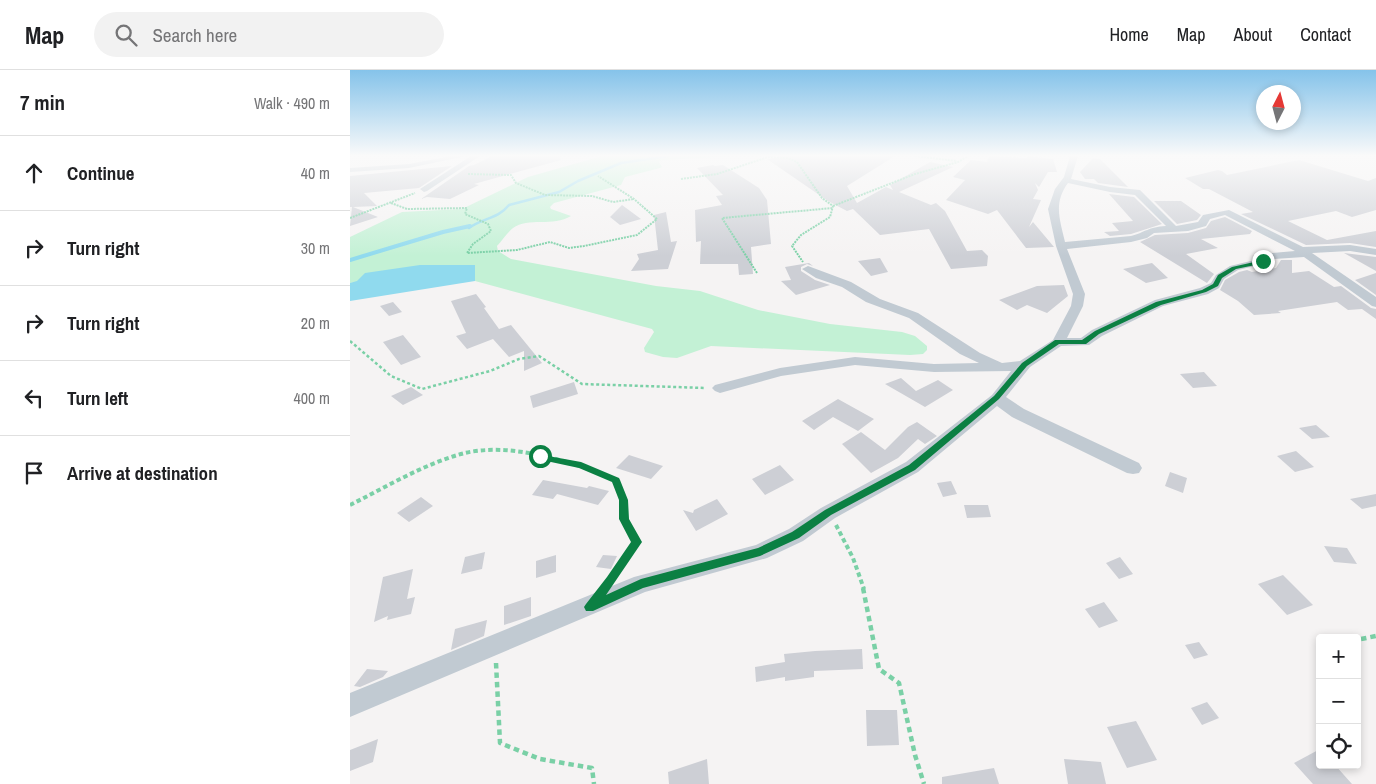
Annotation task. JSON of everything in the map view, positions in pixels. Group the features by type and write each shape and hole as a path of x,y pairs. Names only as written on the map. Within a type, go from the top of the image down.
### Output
{"street":[{"path":"350,705 641,584 760,552 796,535 828,513 912,467 997,398 1019,366 1058,342 1077,306 1079,294 1060,246 1053,209 1059,189"},
{"path":"1116,189 1122,192 1137,192 1174,228"},
{"path":"1060,246 1132,239 1143,236 1152,230 1199,226 1206,217 1226,212 1303,252 1376,303"},
{"path":"1058,342 1084,342 1134,313 1153,308 1159,303 1204,291 1216,285 1220,276 1234,268 1263,261 1272,256 1350,248 1376,252"},
{"path":"808,269 818,276 844,284 870,299 902,310 920,319 948,340 986,361 1019,366"},
{"path":"720,388 780,372 855,361 934,368 1019,366"},
{"path":"997,398 1018,413 1133,468"}],"path":[{"path":"350,218 421,189"},
{"path":"531,189 545,195 592,196 612,202 634,199"},
{"path":"391,203 406,209 451,206 467,208 465,214 488,224 491,231 473,244 467,253 517,250 550,242 569,248 637,235 656,219 634,199 619,189"},
{"path":"816,189 822,198 833,207"},
{"path":"757,273 722,218 833,207 877,189"},
{"path":"808,269 792,246 801,235 830,217 833,207"},
{"path":"350,341 391,376 422,389 490,371 519,359 539,356 582,384 720,388"},
{"path":"350,505 425,467 462,453 485,449 540,456 581,465 616,480 624,500 624,519 637,542 611,580"},
{"path":"828,513 848,543 870,614 879,669 898,683 924,784"},
{"path":"1361,639 1376,636"},
{"path":"494,646 498,682 500,743 540,759 592,768 594,784"}],"green space":[{"path":"503,189 605,189 554,203 550,207 551,209 571,216 556,221 519,225 513,228 497,246 498,251 511,259 656,286 700,291 758,310 830,324 902,332 915,336 927,346 927,350 923,354 910,355 711,346 677,358 663,357 645,352 644,348 654,332 652,329 475,281 475,266 350,283 350,237 402,212 462,209"}],"water":[{"path":"420,265 475,265 475,281 350,301 350,283 357,281 365,273"}],"building":[{"path":"350,189 404,189 364,193 377,206 353,207 378,217 350,226 352,207 350,207"},
{"path":"435,189 470,189 450,199 427,197 421,199"},
{"path":"718,189 760,189 767,200 771,244 751,247 753,274 739,275 738,264 700,264 701,241 696,242 695,210 722,205 716,196 723,195"},
{"path":"811,189 849,189 857,203 882,189 905,189 899,192 931,205 936,203 945,211 967,251 982,250 988,256 987,266 951,269 929,229 880,235 853,209 847,211"},
{"path":"956,189 1038,189 1033,199 1041,200 1029,227 1033,222 1054,247 1026,248 997,210 988,214 946,200"},
{"path":"1210,189 1376,189 1376,210 1352,217 1336,211 1288,221 1327,240 1376,231 1376,247 1350,243 1306,245 1241,214 1253,212"},
{"path":"1109,194 1134,197 1162,224 1131,234 1110,236 1104,232 1119,231 1112,223 1133,221"},
{"path":"1154,201 1181,201 1201,215 1197,220 1177,224"},
{"path":"622,205 641,219 620,225 610,217"},
{"path":"666,212 671,242 677,241 668,269 631,271 639,259 637,254 658,250 654,215"},
{"path":"1225,217 1252,231 1250,234 1201,239 1218,248 1186,254 1214,274 1207,283 1140,242 1155,235 1188,233 1206,228 1211,221"},
{"path":"1344,253 1376,257 1376,271"},
{"path":"880,258 888,272 871,276 858,261"},
{"path":"1281,260 1292,260 1292,273 1309,271 1334,287 1341,286 1371,308 1376,309 1376,319 1362,309 1348,310 1337,302 1278,311 1281,313 1254,315 1238,301 1220,290 1225,280 1239,272 1276,268"},
{"path":"809,263 813,266 807,264 801,267 801,271 815,280 830,285 796,295 781,281 791,280 785,267"},
{"path":"1152,263 1168,278 1146,283 1123,269"},
{"path":"1376,273 1376,295 1355,280"},
{"path":"1064,285 1068,296 1047,313 1027,305 1017,310 999,300 1037,286"},
{"path":"476,294 499,329 511,325 542,363 524,371 524,351 509,357 493,339 467,349 456,336 466,333 451,301"},
{"path":"393,302 402,312 389,316 380,306"},
{"path":"403,335 421,357 401,365 383,342"},
{"path":"1204,372 1217,386 1193,388 1180,374"},
{"path":"901,378 916,391 938,380 953,390 925,407 885,384"},
{"path":"574,382 578,394 533,408 530,396"},
{"path":"411,387 423,395 403,405 391,396"},
{"path":"838,399 874,419 858,431 833,417 814,430 802,421"},
{"path":"917,422 937,436 925,444 918,439 898,458 871,473 842,444 861,432 885,450 908,427"},
{"path":"1316,425 1330,437 1312,439 1299,428"},
{"path":"1296,451 1314,467 1295,472 1277,456"},
{"path":"629,455 663,466 651,479 616,468"},
{"path":"780,465 794,480 765,495 752,479"},
{"path":"1170,472 1187,478 1183,493 1165,486"},
{"path":"543,480 587,488 589,486 609,491 598,505 557,494 553,499 532,495"},
{"path":"951,481 957,494 943,497 937,483"},
{"path":"1376,494 1376,506 1362,509 1350,499"},
{"path":"421,497 433,506 409,522 397,513"},
{"path":"717,499 728,514 696,531 683,510 693,513 694,510"},
{"path":"964,505 988,505 991,517 967,518"},
{"path":"1324,546 1347,548 1357,564 1334,562"},
{"path":"485,552 482,569 461,574 465,557"},
{"path":"556,555 556,572 536,578 536,561"},
{"path":"603,555 617,556 611,569 596,567"},
{"path":"1120,557 1133,574 1119,579 1106,563"},
{"path":"413,569 407,599 415,597 411,614 387,620 388,616 374,622 383,577"},
{"path":"1283,575 1313,605 1287,615 1258,584"},
{"path":"531,597 531,616 504,625 504,606"},
{"path":"1104,602 1118,621 1099,628 1085,609"},
{"path":"487,620 484,636 451,650 455,629"},
{"path":"1199,642 1208,655 1194,659 1185,645"},
{"path":"862,649 863,669 814,671 814,677 785,681 785,677 756,682 755,667 785,662 784,654"},
{"path":"367,669 388,671 383,677 360,687 354,686"},
{"path":"1207,702 1219,718 1202,725 1191,708"},
{"path":"866,710 897,710 899,745 867,746"},
{"path":"1136,721 1157,760 1127,768 1107,727"},
{"path":"378,739 373,762 350,771 350,750"},
{"path":"1316,751 1316,769 1339,769 1352,784 1313,784 1294,763"},
{"path":"707,759 709,784 669,784 668,772"},
{"path":"1064,759 1101,762 1106,784 1068,784"},
{"path":"994,768 999,784 942,784 942,777"}],"waterway":[{"path":"469,228 495,216 509,205 564,189"},
{"path":"350,260 443,232 470,226"}],"route":[{"path":"540,456 581,465 616,480 624,500 624,519 637,542 611,580 589,607 641,584 760,552 796,535 828,513 912,467 997,398 1024,364 1058,342 1084,342 1134,313 1153,308 1159,303 1204,291 1216,285 1220,276 1234,268 1263,261"}]}
